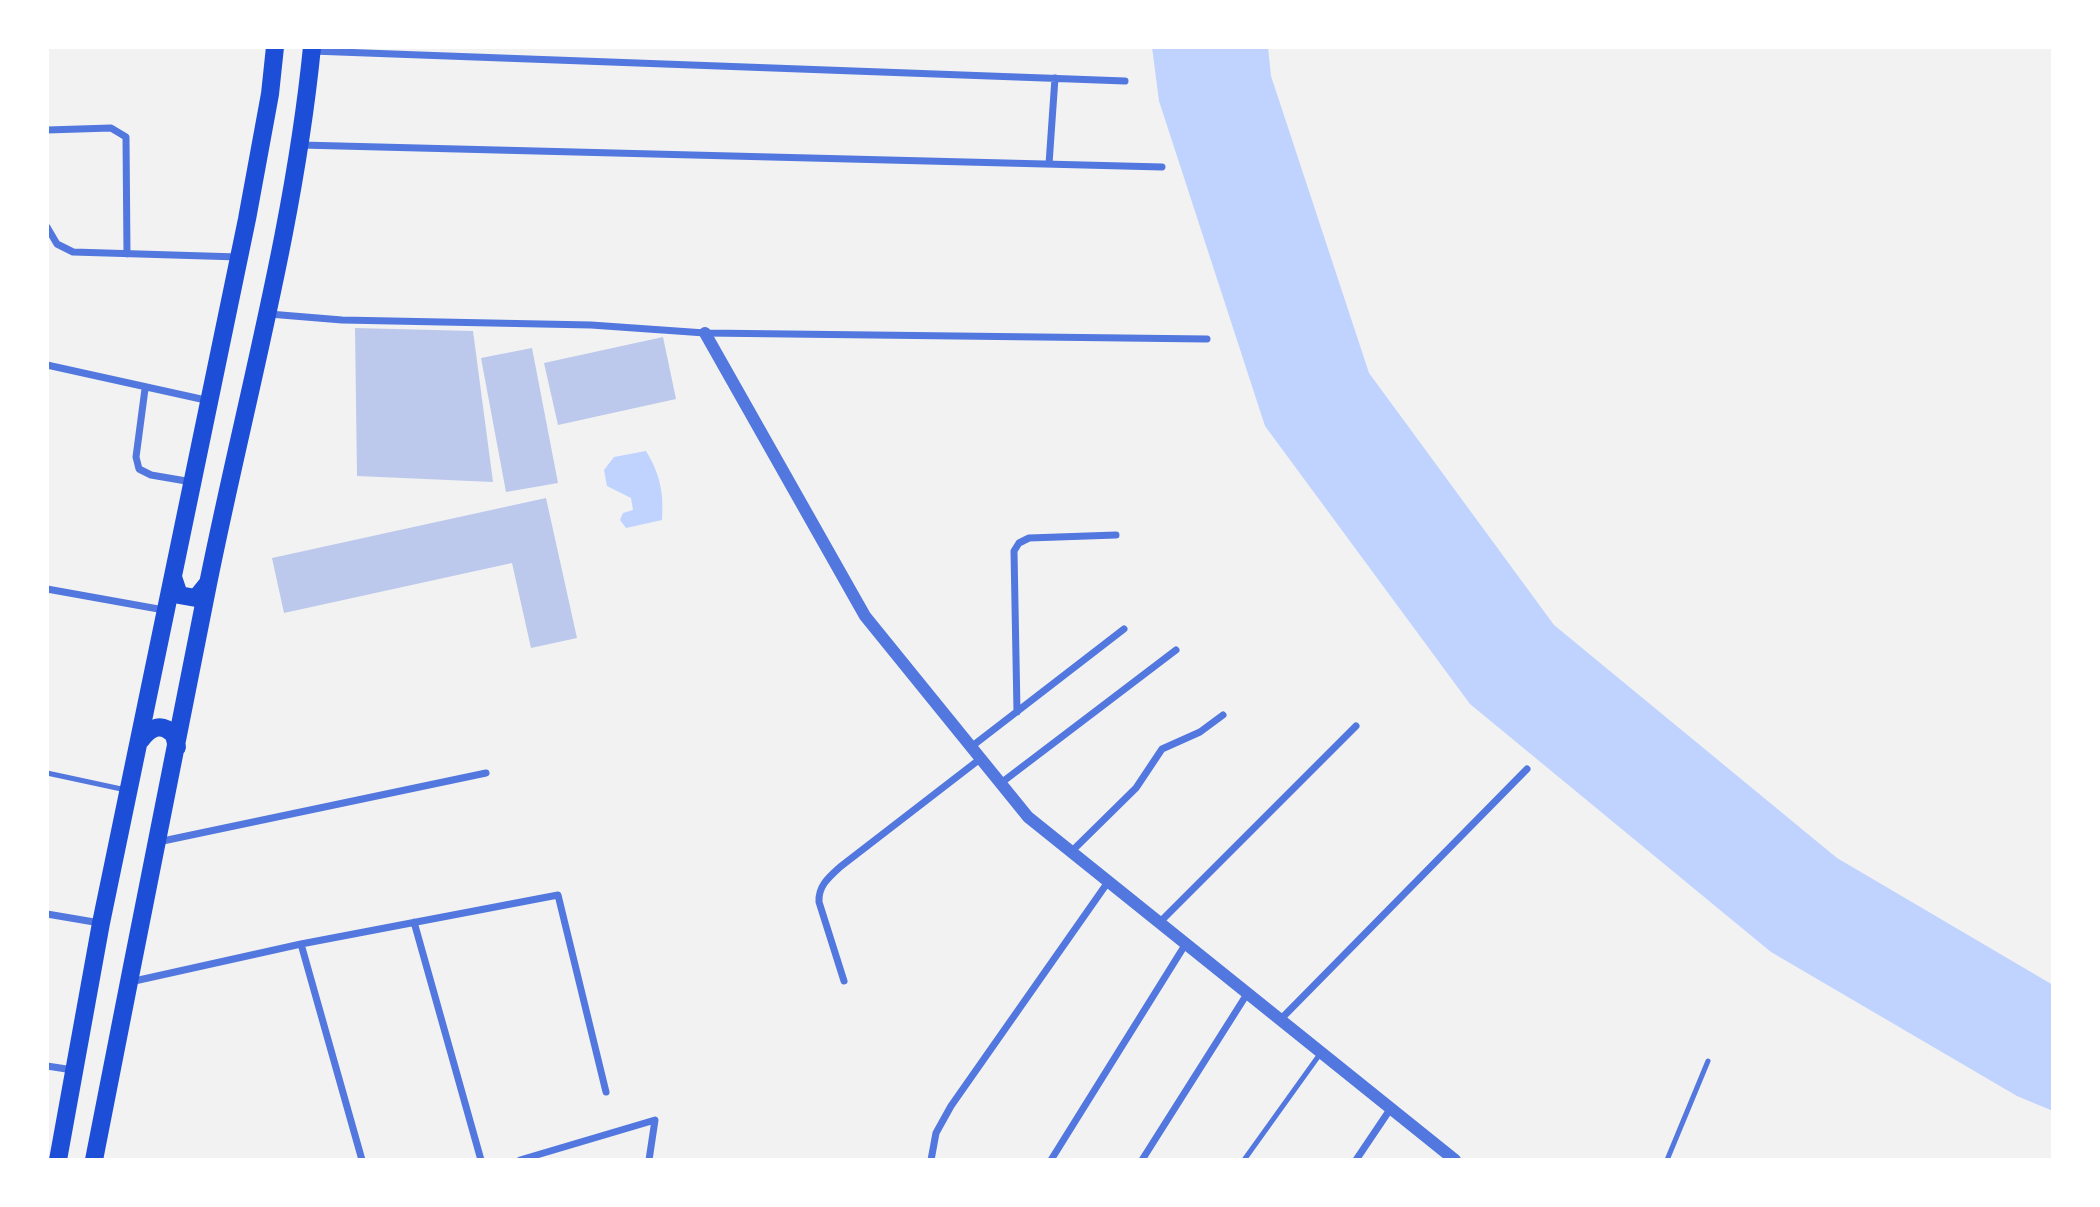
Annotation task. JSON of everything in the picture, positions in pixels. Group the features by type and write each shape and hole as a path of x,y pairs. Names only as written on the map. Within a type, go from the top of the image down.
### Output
{"main road":[{"path":"58,1160 101,923 211,401 270,94 275,47"},
{"path":"94,1160 208,583 268,314 301,145 312,49"},
{"path":"173,577 179,595 187,598 196,598 208,583"},
{"path":"141,740 151,728 158,727 174,734 177,747"}],"street":[{"path":"312,49 1125,80"},
{"path":"1049,164 1055,78"},
{"path":"47,130 111,128 126,137 127,254"},
{"path":"301,145 1162,167"},
{"path":"47,227 64,250 239,257"},
{"path":"268,314 342,320 591,325 705,333 1207,339"},
{"path":"705,333 865,616 1028,817 1455,1160"},
{"path":"47,365 145,389 211,401"},
{"path":"145,389 136,457 139,469 151,475 194,482"},
{"path":"1017,712 1014,551 1029,538 1116,535"},
{"path":"47,589 167,611"},
{"path":"971,748 1124,629"},
{"path":"1000,783 1176,650"},
{"path":"1072,852 1136,788 1162,749 1200,732 1223,715"},
{"path":"1158,923 1356,726"},
{"path":"844,981 819,902 818,893 824,882 980,759"},
{"path":"1280,1021 1527,769"},
{"path":"158,842 486,773"},
{"path":"931,1160 936,1133 951,1106 1108,882"},
{"path":"130,982 301,944 558,895 606,1092"},
{"path":"47,914 101,923"},
{"path":"414,922 481,1160"},
{"path":"301,944 362,1160"},
{"path":"1051,1160 1185,945"},
{"path":"1142,1160 1247,995"},
{"path":"47,1066 74,1070"},
{"path":"1356,1160 1391,1108"},
{"path":"520,1160 655,1120 649,1160"}],"lane":[{"path":"47,773 130,790"},
{"path":"1244,1160 1320,1054"},
{"path":"1667,1160 1708,1061"}],"water":[{"path":"1152,47 1268,47 1271,76 1369,373 1554,625 1837,858 2053,985 2053,1111 2017,1096 1771,952 1470,704 1265,426 1159,101"},
{"path":"646,451 660,484 662,520 626,528 620,520 623,513 633,510 631,498 607,486 604,470 614,457"}],"building":[{"path":"355,328 473,331 493,482 357,476"},
{"path":"663,337 676,399 558,425 544,363"},
{"path":"532,348 558,483 506,492 481,358"},
{"path":"546,498 577,638 531,648 512,563 284,613 272,558"}]}
